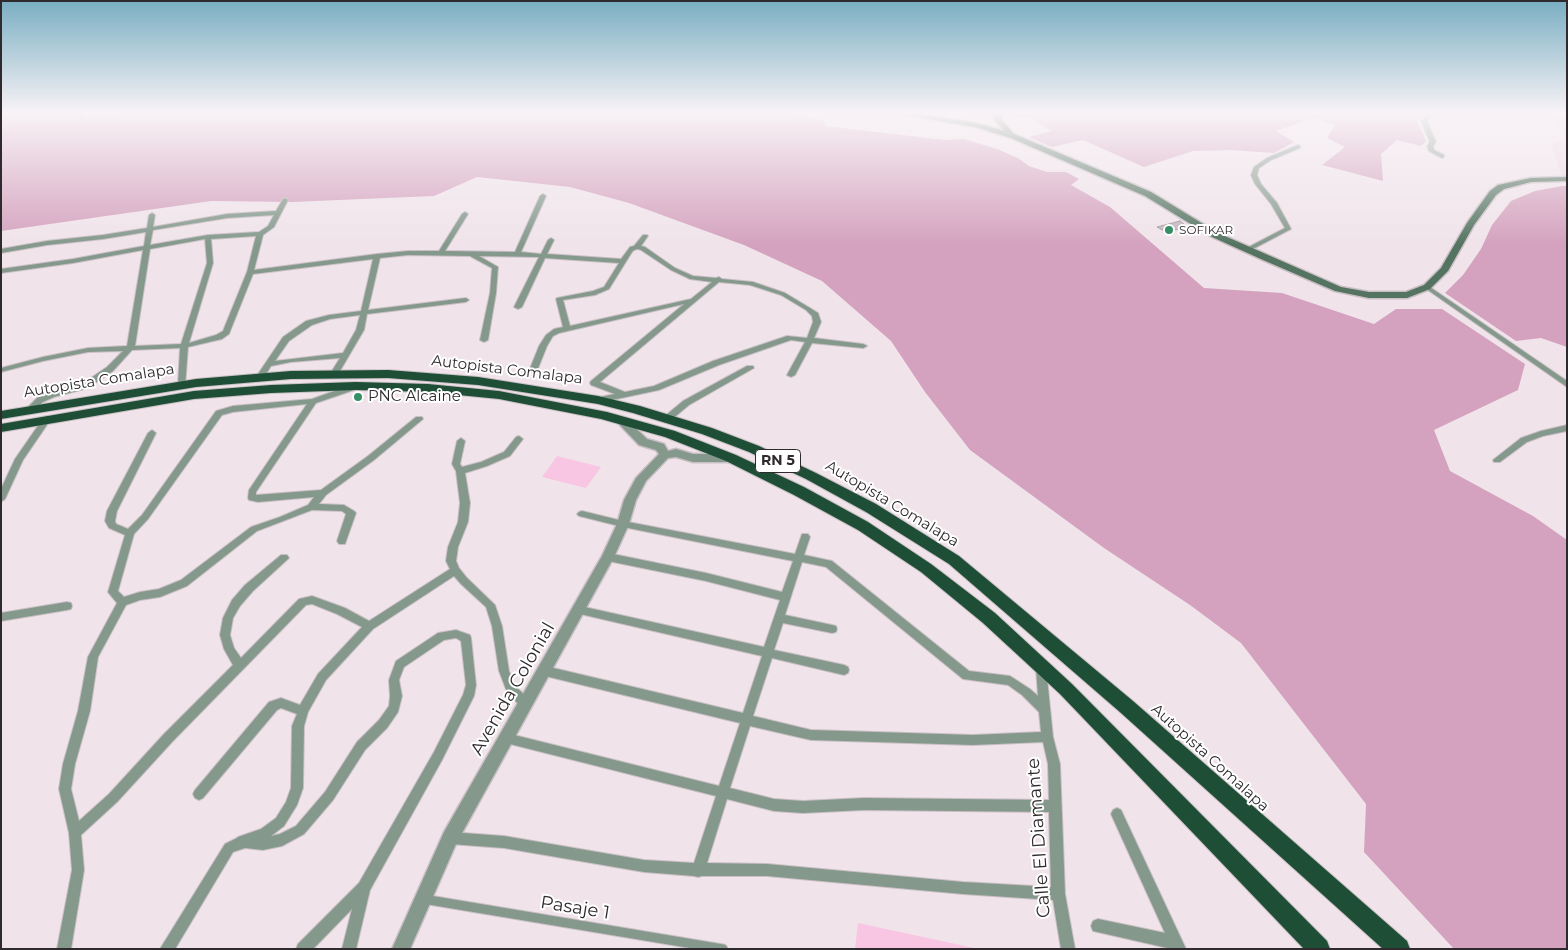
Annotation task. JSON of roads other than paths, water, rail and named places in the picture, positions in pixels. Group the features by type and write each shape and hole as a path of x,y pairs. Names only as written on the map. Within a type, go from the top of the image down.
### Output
{"highway":[{"name":"Autopista Comalapa","path":"1,415 182,385 260,377 388,374 478,381 598,400 668,418 754,449 812,476 871,508 954,560 1127,707 1399,949"},
{"name":"Autopista Comalapa","path":"1,428 194,395 271,388 356,386 428,388 499,395 555,405 670,434 731,458 799,491 863,526 926,568 989,618 1041,665 1319,949"},
{"path":"1340,896 1385,949"}],"main road":[{"path":"1061,156 1148,194 1215,235 1323,284 1353,293 1377,296 1400,296 1427,288 1445,269 1470,226 1496,190 1501,187 1531,180 1567,179"}],"street":[{"path":"1248,250 1288,229 1274,203 1254,175 1257,166 1275,156"},
{"path":"517,254 543,196"},
{"path":"1,271 208,237 260,234 271,227 285,200"},
{"path":"1,251 47,243 103,237 227,216 278,213"},
{"path":"441,253 465,214"},
{"path":"29,410 40,400 51,395 85,386 110,369 131,346 152,215"},
{"path":"1,370 88,350 131,346 184,346 218,337 226,332 250,272 260,234"},
{"path":"567,328 559,300 603,291 614,278 622,261 645,236"},
{"path":"182,385 184,346 210,263 208,237"},
{"path":"518,308 552,240"},
{"path":"636,246 643,248 673,269 692,278 751,283 783,294 808,309 815,315 817,322 791,375"},
{"path":"250,272 376,256 441,253 544,255 622,261"},
{"path":"471,254 495,267 493,293 484,340"},
{"path":"334,374 360,330 376,256"},
{"path":"624,395 594,383 719,280"},
{"path":"1427,288 1567,386"},
{"path":"260,377 286,339 310,323 329,318 466,300"},
{"path":"533,371 543,346 550,335 567,328 693,300"},
{"path":"598,400 656,388 716,363 790,338 863,346"},
{"path":"269,364 345,355"},
{"path":"668,418 686,403 750,368"},
{"path":"122,602 113,592 130,532 144,517 220,413 233,409 313,401 356,386"},
{"path":"313,401 252,492 252,498 323,493"},
{"path":"1,499 19,459 47,419"},
{"path":"64,949 78,870 75,833 65,790 69,764 84,711 93,657 122,602 140,596 160,593 184,582 254,528 283,520 311,507 323,493 371,458 419,419"},
{"path":"622,421 643,442 660,447 664,455 676,453 693,458 731,458"},
{"path":"1497,460 1524,440 1567,428"},
{"path":"130,532 112,526 110,520 112,511 152,433"},
{"path":"460,471 484,464 507,454 519,439"},
{"path":"460,441 456,464 460,471 465,503 463,522 453,547 451,561 455,570 490,606 497,626 504,671 511,689 526,704"},
{"name":"Avenida Colonial","path":"401,949 450,838 580,610 624,524 630,500 642,478 664,455"},
{"path":"311,507 344,508 351,513 342,541"},
{"path":"582,514 829,564 967,676 1010,681 1026,692 1045,710"},
{"path":"698,871 805,537"},
{"path":"608,557 744,586 786,597"},
{"path":"240,666 229,649 225,635 228,618 249,588 284,558"},
{"path":"167,949 229,848 265,833 280,822 291,804 297,788 298,726 303,711 322,677 368,626 455,570"},
{"path":"75,833 112,798 168,738 296,608 312,600 341,611 368,626"},
{"path":"1,617 66,606"},
{"path":"580,610 844,670"},
{"path":"779,618 832,629"},
{"path":"242,842 263,844 282,840 300,830 324,802 361,746 383,724 394,708 396,696 394,680 400,664 442,636 456,634 466,638 471,685 468,696 438,756 364,888 349,949"},
{"name":"Calle El Diamante","path":"1041,665 1047,737 1054,764 1058,894 1068,949"},
{"path":"545,671 811,735 974,740 1047,737"},
{"path":"199,794 273,706 281,703 303,711"},
{"path":"506,738 774,805 804,807 864,804 1056,806"},
{"path":"1117,814 1177,945"},
{"path":"450,838 504,842 644,866 698,871 767,870 963,888 1058,894"},
{"path":"303,949 364,888"},
{"name":"Pasaje 1","path":"422,899 723,949"},
{"path":"1098,926 1177,945"}],"place":[{"name":"SOFIKAR","path":"1169,230"},
{"name":"PNC Alcaine","path":"358,397"}]}
